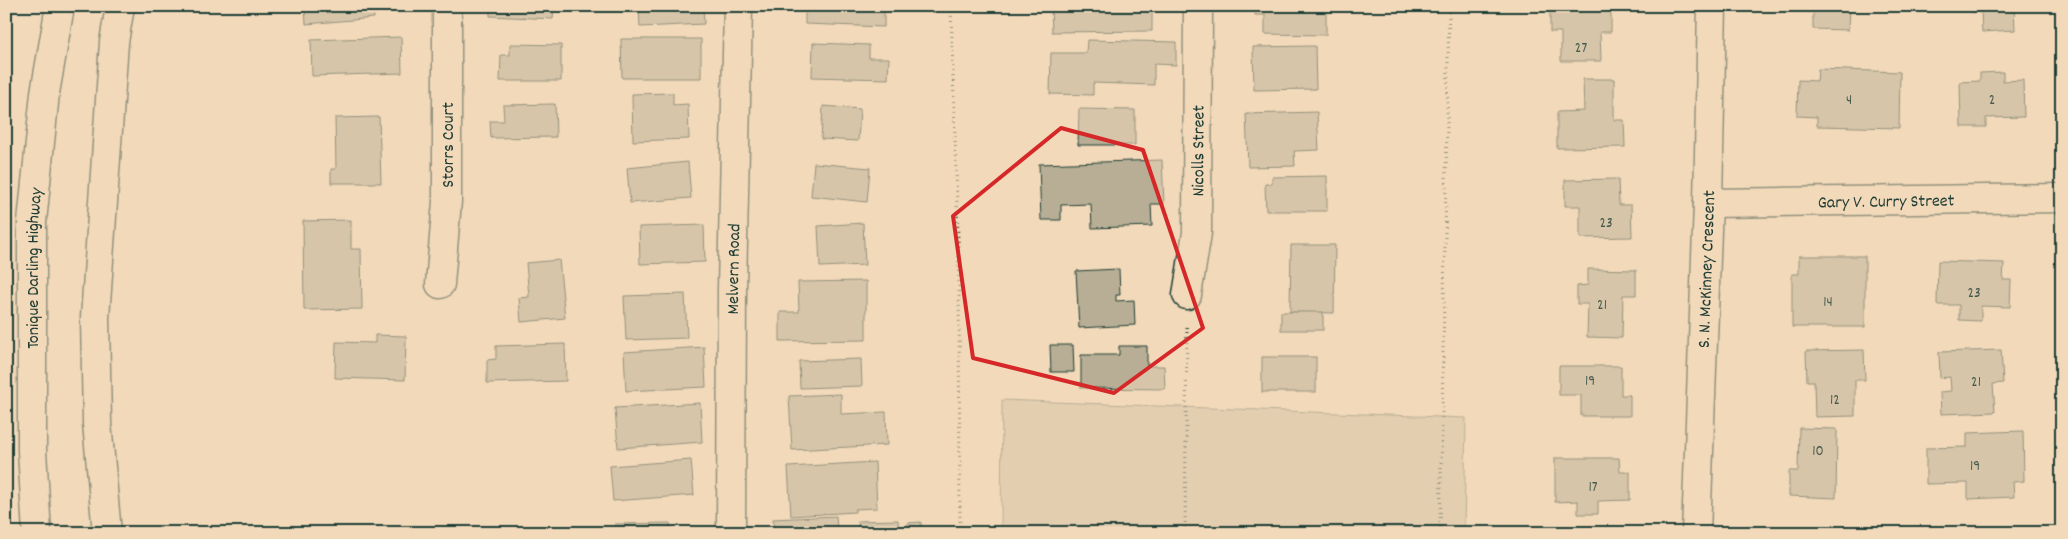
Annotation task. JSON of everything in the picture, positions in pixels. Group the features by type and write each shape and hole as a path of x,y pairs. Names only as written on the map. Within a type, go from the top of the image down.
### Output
{"main road":[{"name":"Tonique Darling Highway","path":"37,533 32,451 32,222 45,93 60,6"},
{"path":"107,533 97,423 95,318 114,42 120,6"},
{"name":"Storrs Court","path":"440,284 447,201 447,6"},
{"name":"Melvern Road","path":"731,533 738,6"},
{"name":"Nicolls Street","path":"1187,295 1197,233 1198,6"},
{"name":"S. N. McKinney Crescent","path":"1696,533 1708,203 1712,6"},
{"name":"Gary V. Curry Street","path":"1708,203 2062,198"}],"path":[{"path":"951,6 959,269 960,533"},
{"path":"1440,533 1448,6"},
{"path":"1185,533 1187,295"}],"highlighted area":[{"path":"1061,128 1143,150 1203,328 1114,393 973,358 953,216"}],"shaded area":[{"path":"1002,400 1466,418 1464,533 1001,533"}],"building":[{"path":"305,6 373,6 374,18 306,24"},
{"path":"490,6 554,6 553,19 490,16"},
{"path":"639,6 703,6 704,24 640,27"},
{"path":"805,6 884,6 884,27 805,24"},
{"path":"1051,6 1152,6 1152,31 1052,32"},
{"path":"1255,6 1326,6 1326,35 1265,34 1265,15 1255,15"},
{"path":"1550,6 1611,6 1611,32 1600,32 1601,61 1561,61 1561,32 1550,32"},
{"path":"1813,6 1849,6 1848,30 1813,29"},
{"path":"1971,6 2014,6 2015,30 1982,32 1981,12 1971,12"},
{"path":"401,37 402,73 312,76 311,40"},
{"path":"621,39 701,39 701,78 622,78"},
{"path":"1087,40 1176,42 1176,65 1154,64 1154,85 1093,83 1093,95 1050,94 1051,53 1086,53"},
{"path":"813,43 869,45 869,58 889,58 888,79 812,77"},
{"path":"510,44 561,45 561,81 500,81 501,55 510,55"},
{"path":"1315,46 1316,89 1254,90 1253,47"},
{"path":"1818,69 1900,72 1899,128 1817,126 1817,117 1797,116 1798,80 1817,81"},
{"path":"2003,72 2003,81 2023,80 2024,117 1986,118 1986,127 1961,127 1960,82 1980,81 1980,73"},
{"path":"1583,79 1614,79 1614,120 1624,120 1625,147 1557,148 1557,112 1584,111"},
{"path":"673,93 673,105 688,104 689,139 633,141 632,94"},
{"path":"555,104 556,137 491,138 490,121 504,121 503,105"},
{"path":"823,106 860,109 858,141 821,139"},
{"path":"1079,109 1135,110 1135,145 1078,145"},
{"path":"1317,112 1319,150 1294,151 1295,166 1248,167 1246,114"},
{"path":"379,117 381,183 331,183 331,169 336,169 335,118"},
{"path":"1162,160 1164,204 1151,204 1152,226 1092,228 1091,204 1061,205 1061,220 1041,220 1039,164"},
{"path":"688,162 691,198 630,203 627,168"},
{"path":"814,163 870,168 867,202 811,196"},
{"path":"1327,176 1327,211 1266,211 1265,184 1272,184 1272,177"},
{"path":"1618,179 1619,205 1631,205 1632,237 1580,238 1580,206 1565,206 1565,180"},
{"path":"351,220 351,249 361,249 362,309 304,310 303,221"},
{"path":"863,223 865,265 820,267 818,226"},
{"path":"704,225 705,262 640,264 639,227"},
{"path":"1291,245 1335,245 1334,313 1290,312"},
{"path":"1799,256 1865,256 1865,327 1792,327 1792,274 1799,274"},
{"path":"559,260 565,318 521,322 519,298 529,297 526,263"},
{"path":"1938,261 2004,263 2003,280 2011,280 2010,307 1981,306 1981,321 1959,320 1959,305 1937,305"},
{"path":"1119,269 1120,295 1116,295 1116,301 1134,300 1135,325 1079,328 1076,271"},
{"path":"1588,269 1636,270 1636,295 1623,295 1622,338 1587,337 1588,304 1577,304 1577,286 1588,285"},
{"path":"866,281 866,340 780,341 780,312 799,312 798,282"},
{"path":"685,294 687,338 626,340 624,296"},
{"path":"1281,312 1323,312 1323,330 1281,330"},
{"path":"375,335 406,336 405,380 335,378 336,342 375,343"},
{"path":"565,344 566,381 487,383 487,360 496,359 496,346"},
{"path":"1050,345 1073,345 1074,372 1051,372"},
{"path":"1119,346 1147,346 1147,366 1164,366 1165,389 1081,388 1081,355 1119,355"},
{"path":"704,347 706,387 626,391 624,352"},
{"path":"1864,350 1865,380 1855,380 1855,416 1815,417 1814,381 1807,381 1806,351"},
{"path":"2001,350 2003,383 1993,384 1995,412 1941,414 1940,392 1951,391 1950,377 1940,378 1939,352"},
{"path":"1262,357 1316,357 1316,392 1262,392"},
{"path":"861,359 862,386 800,388 799,361"},
{"path":"1559,366 1621,366 1621,395 1630,395 1630,416 1581,416 1581,395 1559,395"},
{"path":"841,394 841,414 886,412 887,445 792,450 789,396"},
{"path":"700,403 702,442 618,448 615,408"},
{"path":"1799,428 1837,429 1836,498 1789,496 1789,471 1798,471"},
{"path":"2023,431 2024,481 2013,482 2014,497 1968,499 1968,483 1926,484 1926,448 1967,447 1967,433"},
{"path":"1555,458 1619,458 1620,472 1630,472 1630,500 1598,501 1598,514 1578,514 1578,501 1555,502"},
{"path":"691,460 694,495 613,501 610,466"},
{"path":"875,462 877,508 855,509 855,512 791,516 788,467"},
{"path":"836,516 837,530 859,529 858,521 898,520 899,533 774,533 773,519"},
{"path":"921,522 921,533 908,533 908,523"},
{"path":"670,523 671,529 678,530 678,533 615,533 615,524"},
{"path":"1784,528 1849,529 1849,533 1784,533"},
{"path":"1608,530 1608,533 1546,533 1546,532"},
{"path":"1962,531 2009,531 2009,533 1962,533"}]}
